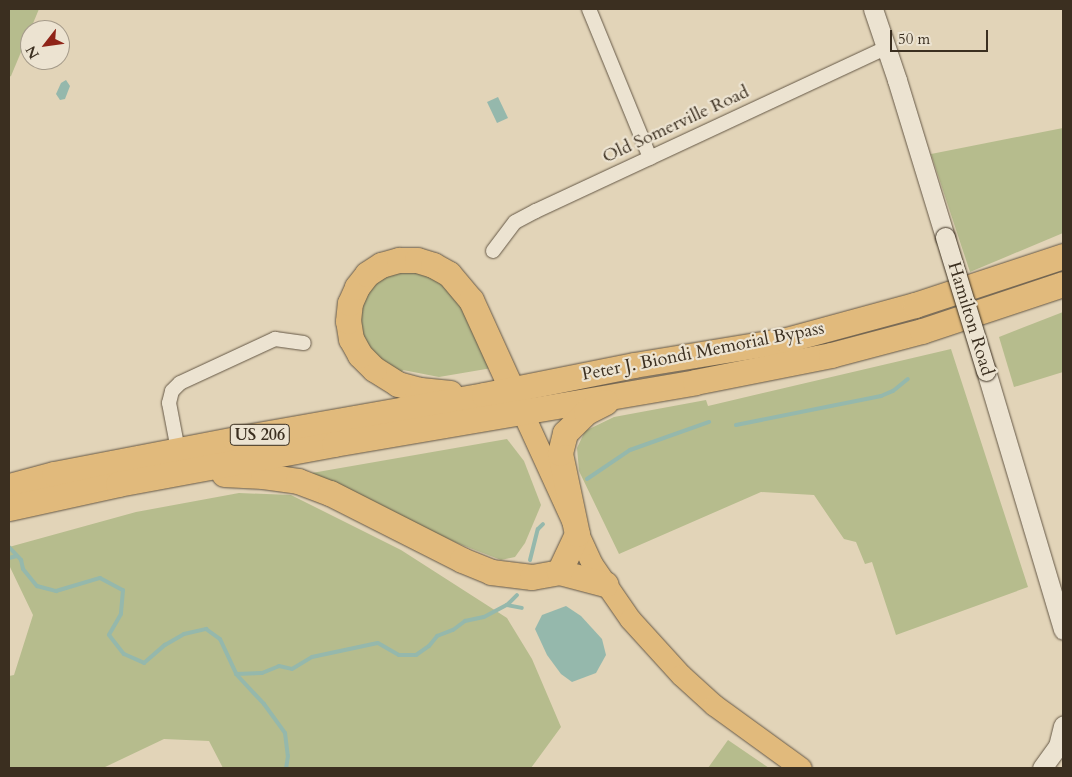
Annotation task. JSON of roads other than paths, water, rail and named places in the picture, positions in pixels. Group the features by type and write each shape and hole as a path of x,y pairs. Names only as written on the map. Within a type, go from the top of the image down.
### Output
{"highway":[{"name":"Peter J. Biondi Memorial Bypass","path":"512,390 634,364 786,340 915,305 1063,256"},
{"path":"484,395 420,390 404,386 374,370 360,355 351,339 348,321 350,303 357,287 367,274 381,264 399,260 417,260 433,265 449,274 471,300 512,390"},
{"name":"Peter J. Biondi Memorial Bypass","path":"522,413 831,355 922,331 1063,284"},
{"name":"US 206","path":"9,508 118,484 180,461 512,390"},
{"path":"559,572 577,534 560,453 565,433 586,412 621,394"},
{"name":"US 206","path":"9,486 54,474 334,444 522,413"},
{"path":"180,461 298,482 330,493 462,560 491,572 532,578 559,572 605,584"}],"main road":[{"path":"512,390 577,534 605,584 648,640 681,675 714,705 788,761 802,768"}],"street":[{"path":"589,9 650,158"},
{"name":"Hamilton Road","path":"873,9 887,47 1063,630"},
{"name":"Old Somerville Road","path":"492,251 515,222 887,47"},
{"path":"180,461 169,403 172,391 180,383 275,339 304,343"},
{"path":"1042,768 1060,748 1063,726"}],"water":[{"path":"66,80 70,86 65,99 60,100 56,94 61,83"},
{"path":"498,97 508,118 497,123 487,102"},
{"path":"566,606 581,616 602,639 606,655 596,673 572,682 561,674 547,655 535,629 542,615"}],"waterway":[{"path":"736,425 881,396 893,391 908,379"},
{"path":"587,479 630,450 709,422"},
{"path":"530,560 538,529 543,524"},
{"path":"9,547 21,560 23,569 37,586 56,591 100,578 123,590 121,614 109,635 124,654 144,663 165,645 184,634 206,629 220,639 236,674 264,704 285,733 288,756 286,768"},
{"path":"9,558 17,556"},
{"path":"236,674 262,673 279,666 292,669 312,657 378,643 399,655 416,655 429,646 437,636 453,630 465,621 484,617 507,605 517,595"},
{"path":"507,605 522,608"}]}
